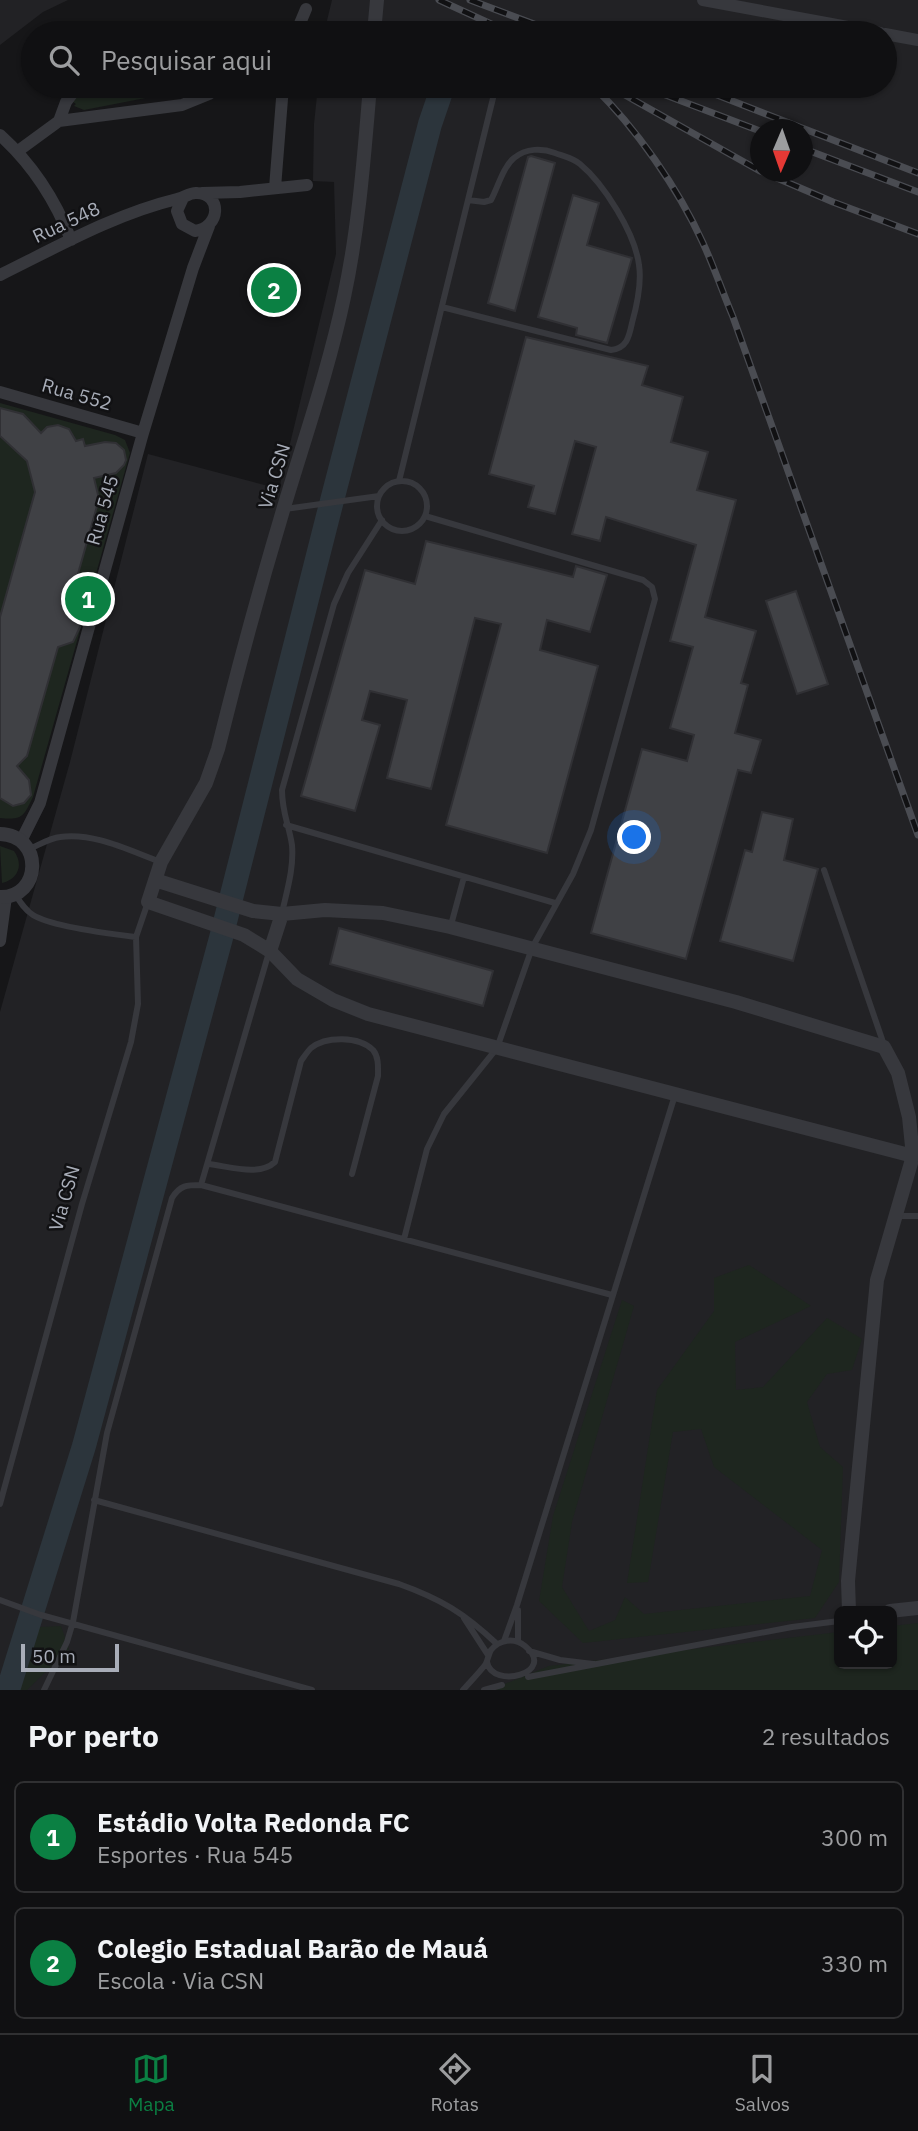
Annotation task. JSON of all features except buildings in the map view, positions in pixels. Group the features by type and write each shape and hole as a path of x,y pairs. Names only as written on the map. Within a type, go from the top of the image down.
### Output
{"street":[{"path":"375,21 377,0"},
{"path":"703,0 814,21"},
{"path":"301,21 306,9"},
{"path":"897,36 918,40"},
{"path":"60,121 69,98"},
{"path":"18,151 60,121 182,105 199,98"},
{"path":"275,188 282,98"},
{"name":"Via CSN","path":"148,902 161,862 206,783 218,749 283,509 319,393 344,299 353,253 369,98"},
{"path":"0,135 18,151 52,196 71,240"},
{"path":"178,218 177,211 183,198 190,194 307,185"},
{"path":"149,206 178,218 188,229 202,230 209,226 224,201 240,192"},
{"path":"202,194 210,199 215,212"},
{"name":"Rua 548","path":"0,275 149,206 183,198"},
{"name":"Rua 545","path":"25,845 40,803 193,268 209,226"},
{"name":"Rua 545","path":"188,229 193,268"},
{"name":"Rua 552","path":"0,391 144,433"},
{"path":"0,834 13,836 25,845 33,870 30,880 7,896 0,941"},
{"path":"155,880 253,911 282,914 325,909 383,913 450,927 736,1002 884,1047 898,1073 916,1157 877,1280 848,1581 849,1606"},
{"path":"148,902 244,935 270,951 297,979 333,1000 368,1014 916,1157"},
{"path":"270,951 282,914"},
{"path":"897,1610 918,1608"}],"lane":[{"path":"399,481 493,98"},
{"path":"442,307 611,350 619,349 625,344 638,299 640,265 631,238 601,184 577,162 548,150 531,150 516,156 508,164 491,200 468,200"},
{"path":"399,481 408,481 422,491 427,507 425,516 413,528 404,530 396,530 382,520 377,504 379,496 391,483 399,481"},
{"path":"283,509 379,496"},
{"path":"404,1240 427,1149 444,1114 497,1048 533,948 573,874 591,830 655,600 652,587 643,580 425,516"},
{"path":"282,914 292,869 291,841 282,809 282,790 334,604 348,573 382,520"},
{"path":"286,825 555,903"},
{"path":"25,845 57,837 78,836 96,839 161,862"},
{"path":"824,870 884,1047"},
{"path":"450,927 464,877"},
{"path":"7,896 42,919 136,937"},
{"name":"Via CSN","path":"0,1504 82,1204 131,1042 138,1004 136,937 148,902"},
{"path":"201,1185 270,951"},
{"path":"208,1164 257,1170 268,1168 275,1162 301,1061 311,1048 324,1041 345,1039 364,1044 374,1051 378,1062 378,1076 352,1174"},
{"path":"463,1690 501,1643 517,1605 676,1093"},
{"path":"44,1690 67,1642 73,1622 107,1433 172,1198 177,1189 186,1185 201,1185 612,1296"},
{"path":"896,1216 918,1216"},
{"path":"94,1500 399,1584 434,1597 459,1611 501,1643 518,1642 529,1651 560,1660 602,1665"},
{"path":"0,1600 41,1615 312,1690"},
{"path":"517,1605 518,1642"},
{"path":"459,1611 488,1659 491,1676 506,1686 484,1690"},
{"path":"529,1651 533,1664 526,1680 792,1627 834,1622"}],"shaded area":[{"path":"0,0 68,0 31,21 21,21 21,29 0,45"},
{"path":"332,0 918,0 918,1690 0,1690 0,1012 70,762 148,454 279,489 336,254 334,182 313,181 317,98 897,98 897,21 327,21"},
{"path":"146,98 84,110 74,106 76,104 69,99"},
{"path":"0,403 115,435 125,440 130,453 33,797 18,818 0,818"},
{"path":"0,846 14,851 19,861 15,875 2,883"},
{"path":"749,1265 811,1306 735,1342 736,1390 763,1387 827,1318 862,1339 852,1370 827,1374 807,1402 820,1447 843,1467 839,1582 815,1618 583,1643 539,1601 553,1516 622,1300 634,1306 572,1522 562,1587 589,1631 615,1620 625,1597 644,1614 810,1596 822,1550 714,1467 701,1429 673,1432 648,1582 627,1583 657,1390 714,1311 714,1278"},
{"path":"918,1623 918,1690 490,1690 549,1666 834,1633 834,1669 897,1669 897,1625"},
{"path":"61,1626 69,1649 27,1690 1,1690 19,1628"}],"waterway":[{"path":"8,1690 84,1446 221,938 328,516 439,98"}],"railway":[{"path":"439,0 485,21"},
{"path":"470,0 526,21"},
{"path":"604,98 669,180 707,252 733,317 918,835"},
{"path":"630,98 750,165"},
{"path":"673,98 750,127"},
{"path":"725,98 918,173"},
{"path":"813,152 918,192"},
{"path":"786,182 918,234"}],"place":[{"name":"Colegio Estadual Barão de Mauá","path":"274,290"},
{"name":"Estádio Volta Redonda FC","path":"88,599"}]}
